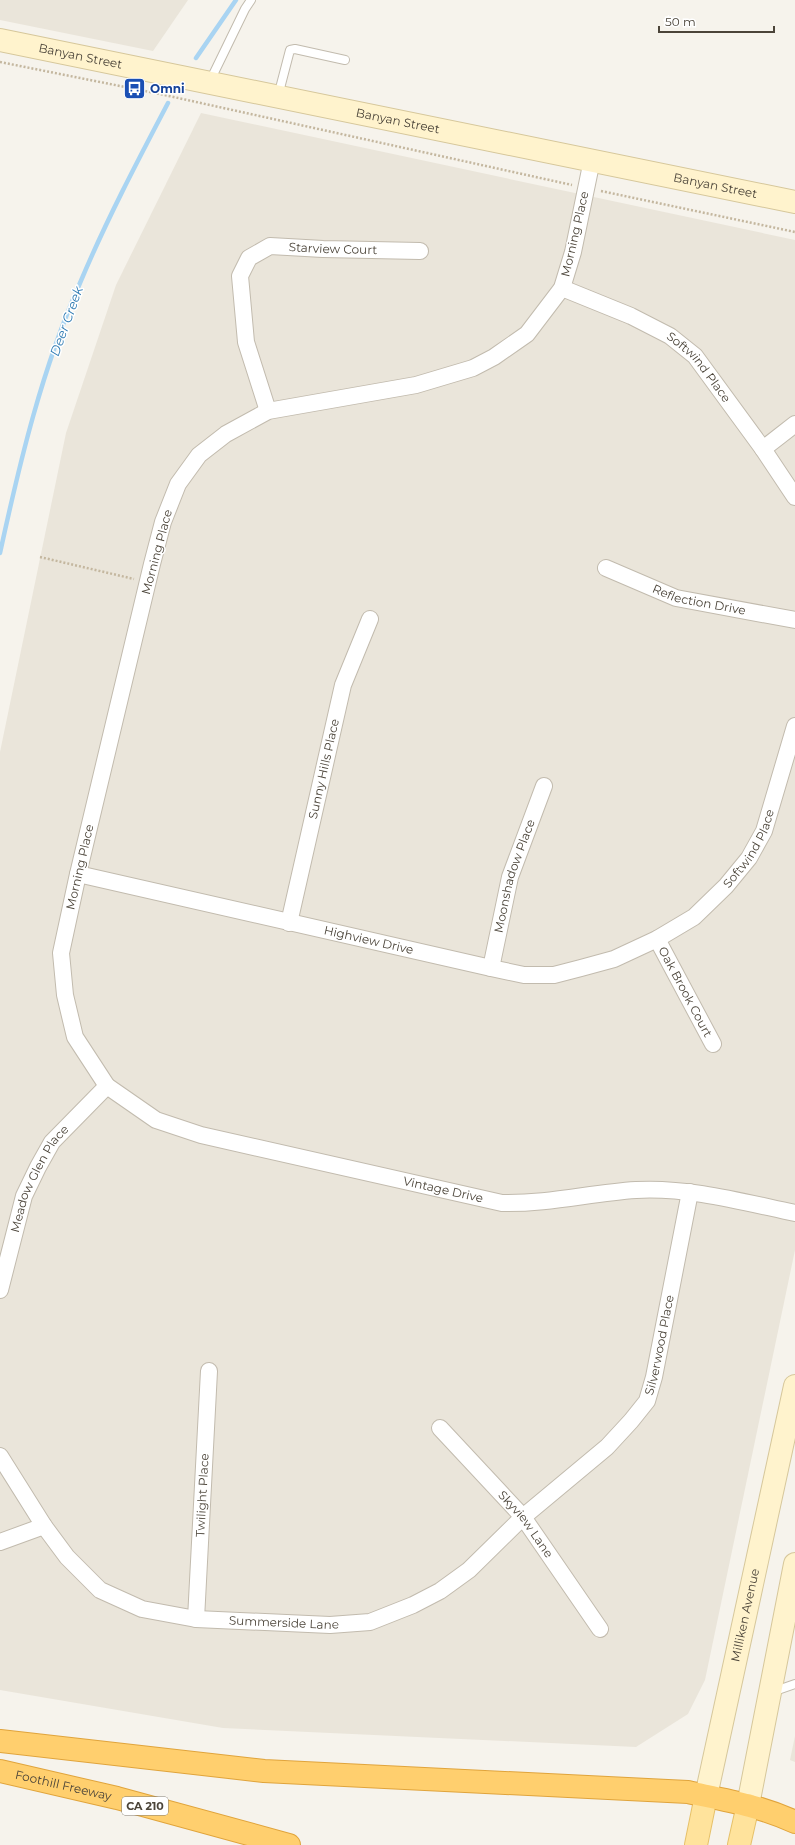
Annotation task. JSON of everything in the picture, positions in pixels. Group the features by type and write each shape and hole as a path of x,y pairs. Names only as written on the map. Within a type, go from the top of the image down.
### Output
{"highway":[{"path":"0,1741 264,1771 688,1792 777,1813 795,1822"},
{"name":"Foothill Freeway","path":"0,1770 116,1798 289,1845"}],"main road":[{"name":"Banyan Street","path":"0,40 795,202"},
{"name":"Milliken Avenue","path":"696,1845 795,1386"},
{"path":"738,1845 748,1805 795,1564"}],"street":[{"name":"Morning Place","path":"107,1086 75,1037 65,995 61,953 78,874 148,582 163,522 178,484 199,455 226,434 268,411 416,385 473,368 494,357 527,334 562,288 573,252 592,160"},
{"name":"Starview Court","path":"268,411 246,342 240,276 249,258 270,246 323,249 420,251"},
{"name":"Softwind Place","path":"562,288 630,316 675,340 695,356 763,449 795,497"},
{"path":"763,449 795,424"},
{"name":"Reflection Drive","path":"606,568 676,598 795,620"},
{"name":"Sunny Hills Place","path":"288,923 343,685 370,619"},
{"name":"Softwind Place","path":"657,939 694,917 726,886 749,858 764,831 795,726"},
{"name":"Moonshadow Place","path":"491,968 510,878 544,786"},
{"name":"Highview Drive","path":"78,874 288,923 524,975 554,975 614,959 657,939"},
{"name":"Oak Brook Court","path":"657,939 713,1044"},
{"name":"Vintage Drive","path":"107,1086 156,1120 201,1135 502,1203 532,1203 636,1190 690,1192 795,1213"},
{"name":"Meadow Glen Place","path":"0,1290 24,1196 38,1167 52,1142 107,1086"},
{"name":"Silverwood Place","path":"523,1517 608,1447 647,1401 654,1377 690,1192"},
{"name":"Twilight Place","path":"196,1619 209,1372"},
{"name":"Skyview Lane","path":"440,1428 523,1517 600,1629"},
{"path":"0,1456 44,1526 0,1542"},
{"name":"Summerside Lane","path":"44,1526 68,1557 100,1590 142,1609 196,1619 330,1625 370,1622 413,1605 440,1591 469,1570 523,1517"}],"lane":[{"path":"209,83 245,9 251,0"},
{"path":"278,97 290,50 295,49 345,60"},
{"path":"769,1692 795,1684"}],"path":[{"path":"0,62 160,94 586,188 795,232"},
{"path":"40,557 148,582"}],"shaded area":[{"path":"0,0 188,0 153,51 0,20"},
{"path":"201,113 795,240 795,1250 705,1680 688,1714 636,1747 223,1728 0,1690 0,752 66,433 116,285"},
{"path":"795,1736 795,1762 790,1760"}],"waterway":[{"name":"Deer Creek","path":"196,58 236,0"},
{"name":"Deer Creek","path":"0,553 33,416 66,316 111,214 168,103"}],"place":[{"name":"Omni","path":"134,89"}]}
